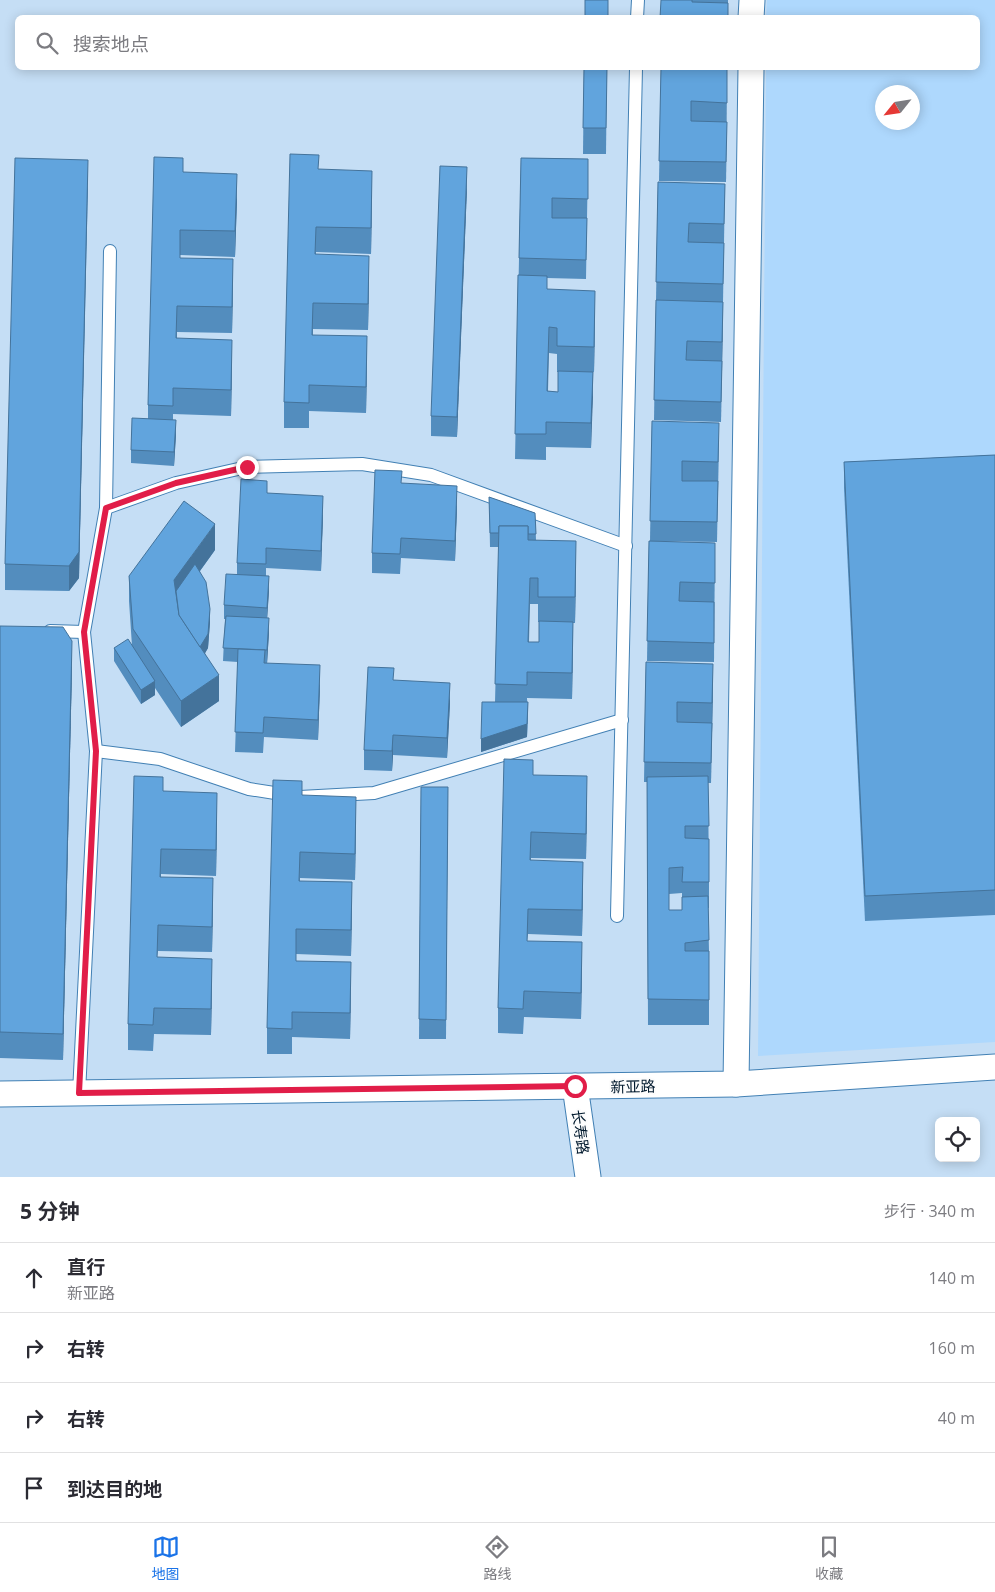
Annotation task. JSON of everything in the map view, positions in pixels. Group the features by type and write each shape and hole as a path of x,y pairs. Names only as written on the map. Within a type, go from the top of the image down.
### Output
{"street":[{"path":"752,0 752,15"},
{"path":"736,1084 751,70"},
{"name":"新亚路","path":"0,1094 736,1084 995,1067"},
{"name":"长寿路","path":"575,1086 588,1177"}],"lane":[{"path":"638,0 638,15"},
{"path":"617,916 636,70"},
{"path":"79,1093 96,751 84,632 106,508 110,251"},
{"path":"106,508 176,483 247,467 362,464 432,476 626,546"},
{"path":"35,631 84,632"},
{"path":"96,751 160,759 249,789 291,796 374,793 622,720"}],"shaded area":[{"path":"767,0 995,0 995,1042 758,1056 766,70 980,70 980,15 766,15"}],"building":[{"path":"585,0 608,0 608,15 585,15"},
{"path":"661,0 728,3 728,15 660,15"},
{"path":"584,70 607,70 606,128 583,128"},
{"path":"661,70 727,70 727,103 691,101 691,121 727,122 726,162 659,161"},
{"path":"290,154 319,155 318,169 372,171 371,228 316,227 315,254 369,256 368,304 313,303 312,335 367,336 366,387 309,385 309,403 284,402"},
{"path":"154,157 183,158 183,172 237,174 235,231 180,230 180,258 233,259 232,307 177,306 176,338 232,340 231,390 173,388 173,406 148,405"},
{"path":"15,158 88,160 79,552 69,566 5,564"},
{"path":"521,158 588,159 588,199 552,198 552,218 587,218 586,260 519,258"},
{"path":"440,166 467,167 457,417 431,416"},
{"path":"658,182 725,184 724,224 689,223 688,242 724,243 723,284 656,282"},
{"path":"518,275 547,276 547,289 595,291 594,347 557,346 557,328 549,327 547,391 558,392 558,371 593,372 591,423 546,422 546,434 515,434"},
{"path":"656,300 723,302 722,342 687,341 686,360 722,361 721,402 654,400"},
{"path":"132,418 176,420 174,452 131,450"},
{"path":"652,421 719,423 718,462 682,461 682,481 718,481 717,522 650,521"},
{"path":"995,455 995,890 865,896 844,462"},
{"path":"375,470 402,471 401,483 457,486 455,541 401,538 400,554 372,553"},
{"path":"241,479 267,481 267,493 323,496 321,551 266,548 266,564 237,563"},
{"path":"489,497 535,513 536,534 528,534 528,526 499,526 499,533 490,533"},
{"path":"184,501 215,524 174,580 179,615 219,675 181,701 133,629 129,576"},
{"path":"499,526 528,526 528,540 576,541 575,597 538,597 538,578 530,578 528,642 539,642 539,621 573,622 572,673 527,672 527,685 495,684"},
{"path":"649,541 715,543 715,583 680,582 679,601 714,602 714,643 647,641"},
{"path":"195,564 206,582 210,609 208,634 200,647 179,615 176,591"},
{"path":"226,574 269,576 267,608 224,605"},
{"path":"226,616 269,618 267,650 223,648"},
{"path":"0,626 63,627 72,641 63,1034 0,1032"},
{"path":"128,639 155,681 141,690 114,648"},
{"path":"238,649 265,650 264,663 320,665 318,720 264,717 263,733 235,732"},
{"path":"646,662 713,664 712,703 677,702 677,722 712,723 711,763 644,762"},
{"path":"368,667 394,668 393,680 450,683 447,738 393,735 392,751 364,750"},
{"path":"482,702 528,702 527,724 481,739"},
{"path":"504,759 533,760 533,775 587,776 586,834 531,832 530,860 583,862 582,910 528,909 527,941 582,942 581,993 524,991 523,1009 498,1008"},
{"path":"134,776 163,777 163,791 217,793 216,850 161,849 160,877 213,878 212,927 158,925 157,957 212,959 211,1009 154,1008 153,1025 128,1024"},
{"path":"708,776 709,826 685,826 685,838 709,839 709,882 682,882 683,867 669,868 669,910 682,910 682,897 708,896 709,940 685,943 685,951 709,951 709,1000 648,999 647,777"},
{"path":"273,780 302,781 302,795 356,797 355,854 300,852 299,881 352,882 351,930 296,929 296,961 351,962 350,1013 292,1012 292,1029 267,1028"},
{"path":"421,787 448,787 446,1020 419,1019"}],"route":[{"path":"247,467 176,483 106,508 84,632 96,751 79,1093 575,1086"}]}
